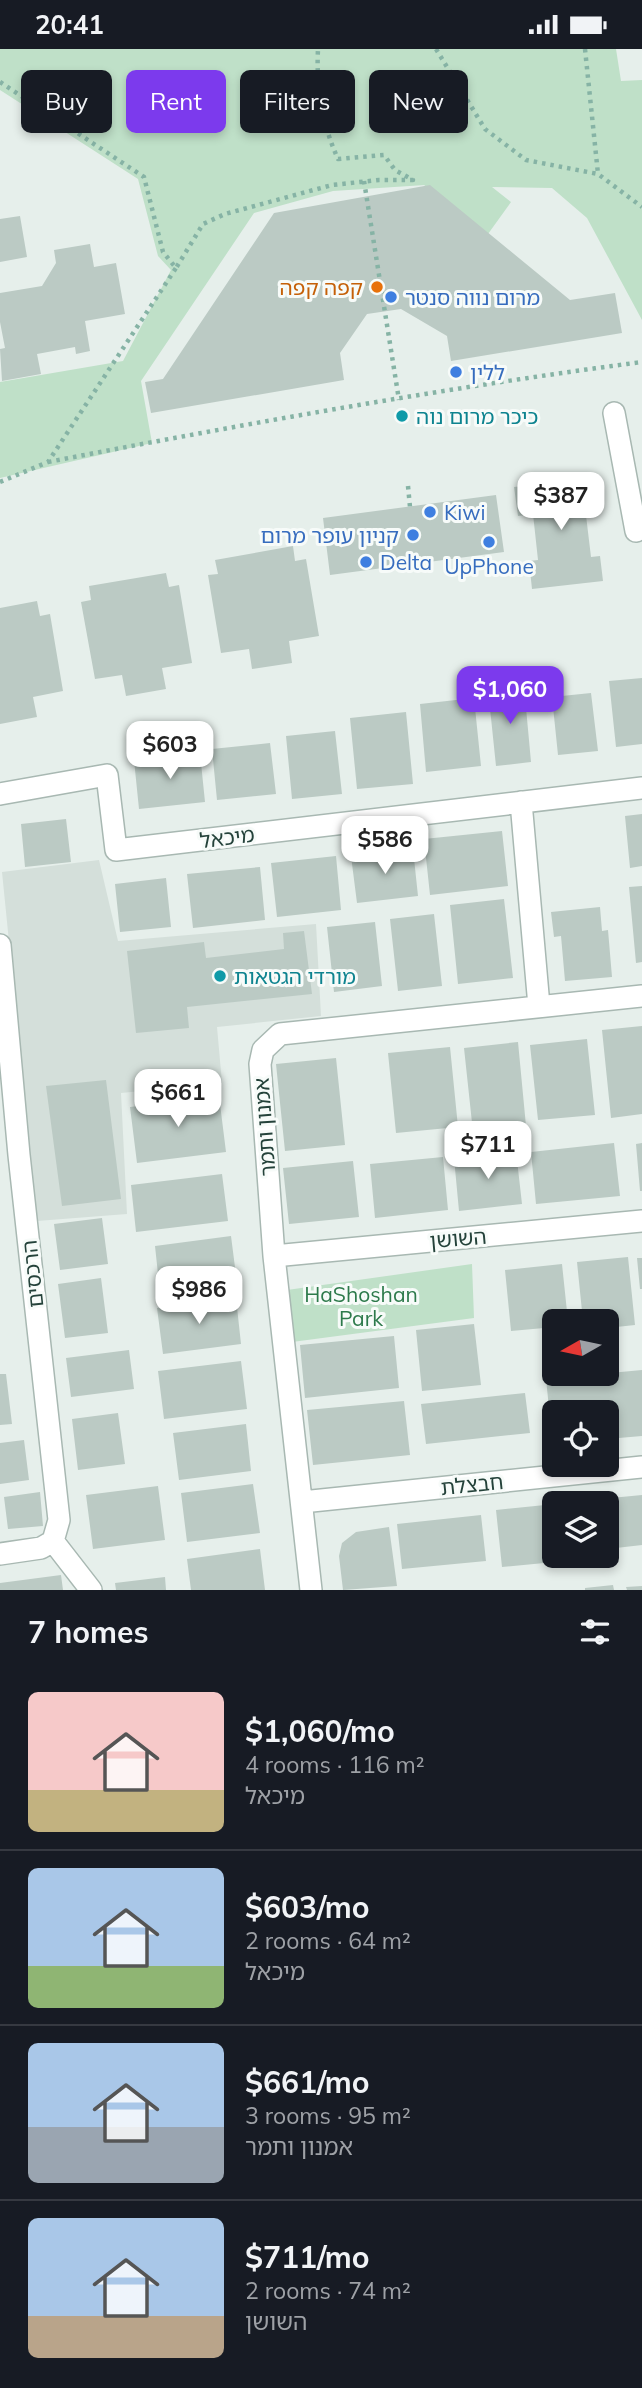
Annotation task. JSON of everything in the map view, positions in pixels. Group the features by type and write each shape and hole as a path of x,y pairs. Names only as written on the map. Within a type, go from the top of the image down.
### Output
{"street":[{"path":"614,413 636,531"},
{"name":"מיכאל","path":"0,794 107,775 116,850 642,788"},
{"path":"521,802 539,1006"},
{"name":"הרכסים","path":"0,945 9,1156 59,1520 52,1541"},
{"name":"אמנון ותמר","path":"311,1590 274,1256 260,1064 263,1050 280,1034 642,996"},
{"name":"השושן","path":"274,1256 642,1221"},
{"name":"חבצלת","path":"302,1502 642,1467"},
{"path":"0,1554 41,1548 52,1541 91,1590"}],"path":[{"path":"48,462 203,224 225,214 332,185 413,180 395,170 384,155 338,159 327,134 316,77 319,49"},
{"path":"436,49 485,129 495,137 526,160 598,174 642,207"},
{"path":"585,49 598,174"},
{"path":"0,82 144,177 163,252 176,268"},
{"path":"364,181 399,400"},
{"path":"0,482 48,462 179,437 525,377 642,362"},
{"path":"408,486 410,507"}],"shaded area":[{"path":"99,860 118,941 316,924 321,1016 217,1027 222,1083 121,1093 127,1214 37,1221 2,872"}],"green space":[{"path":"0,49 616,49 621,81 642,80 642,320 587,218 552,188 492,187 511,202 488,234 423,188 425,185 333,191 254,213 141,381 152,443 0,478 0,382 123,361 171,270 158,256 138,179 67,133 112,133 112,70 21,70 21,104 0,90"},
{"name":"HaShoshan Park","path":"472,1264 474,1318 292,1342 287,1290"}],"building":[{"name":"מרום נווה סנטר","path":"430,185 570,300 615,293 622,333 451,361 447,336 401,309 367,314 340,353 344,380 151,413 145,382 163,379 274,213"},
{"path":"20,216 27,257 0,262 0,219"},
{"path":"90,244 94,267 116,263 125,314 85,321 90,351 76,354 75,347 37,354 41,374 2,381 0,349 5,348 0,322 0,293 42,286 56,263 54,250"},
{"path":"595,478 599,506 585,507 591,557 600,556 603,581 532,589 529,561 538,560 533,514 518,516 514,487"},
{"name":"קניון עופר מרום","path":"496,495 504,552 330,575 323,518"},
{"path":"293,546 295,561 306,559 319,636 289,641 292,663 252,669 249,649 221,653 208,575 218,574 215,560"},
{"path":"166,573 169,587 179,585 192,663 162,668 166,689 126,696 122,675 95,679 81,602 91,600 89,586"},
{"path":"37,601 40,616 50,614 63,691 33,697 37,717 0,724 0,608"},
{"path":"642,678 642,744 616,747 609,681"},
{"path":"524,686 531,762 496,766 488,689"},
{"path":"591,693 598,751 558,755 552,697"},
{"path":"474,698 481,766 426,772 420,704"},
{"path":"406,712 413,784 357,789 350,718"},
{"path":"335,731 342,794 292,799 286,736"},
{"path":"270,743 276,794 217,800 212,749"},
{"path":"200,753 205,802 139,809 134,760"},
{"path":"642,814 642,866 630,868 625,816"},
{"path":"66,819 71,862 25,867 21,824"},
{"path":"502,831 508,886 430,895 424,839"},
{"path":"413,849 418,896 357,903 351,856"},
{"path":"336,856 341,910 277,917 271,863"},
{"path":"260,867 265,920 193,928 187,874"},
{"path":"166,878 171,927 120,932 115,884"},
{"path":"642,886 642,962 636,963 629,887"},
{"path":"504,899 513,978 458,984 450,905"},
{"path":"600,907 602,931 608,930 612,977 565,981 561,936 554,937 551,912"},
{"path":"434,914 442,986 398,991 390,919"},
{"path":"375,922 382,986 334,992 327,927"},
{"name":"מורדי הגטאות","path":"304,931 312,994 187,1007 189,1028 136,1033 127,951 204,942 206,958 284,949 283,933"},
{"path":"642,1026 642,1114 611,1118 602,1030"},
{"path":"587,1039 595,1115 538,1120 530,1045"},
{"path":"518,1042 526,1126 473,1132 464,1048"},
{"path":"450,1047 458,1127 396,1133 388,1053"},
{"path":"336,1058 345,1145 285,1151 276,1064"},
{"path":"106,1080 121,1199 62,1206 46,1086"},
{"path":"219,1096 226,1152 137,1163 130,1107"},
{"path":"614,1143 620,1196 536,1204 531,1152"},
{"path":"642,1143 642,1191 640,1191 636,1144"},
{"path":"516,1151 522,1204 459,1211 454,1158"},
{"path":"443,1157 448,1210 375,1218 370,1164"},
{"path":"353,1161 359,1217 289,1224 283,1168"},
{"path":"222,1174 228,1221 136,1232 131,1185"},
{"path":"102,1218 108,1264 60,1270 54,1224"},
{"path":"231,1236 237,1283 160,1293 155,1246"},
{"path":"628,1257 635,1325 620,1327 620,1309 582,1309 577,1262"},
{"path":"637,1258 642,1258 642,1289 640,1289"},
{"path":"562,1264 567,1309 542,1309 542,1328 511,1331 505,1270"},
{"path":"101,1278 108,1333 65,1338 58,1284"},
{"path":"236,1298 241,1344 163,1354 157,1308"},
{"path":"474,1324 481,1385 422,1391 416,1330"},
{"path":"394,1336 399,1388 305,1398 300,1345"},
{"path":"129,1350 134,1389 71,1397 66,1358"},
{"path":"241,1361 247,1409 164,1419 158,1371"},
{"path":"642,1370 642,1436 619,1438 619,1400 548,1400 547,1386 620,1386 620,1372"},
{"path":"0,1374 6,1374 12,1424 0,1425"},
{"path":"525,1393 530,1433 426,1444 421,1404"},
{"path":"404,1401 410,1455 313,1465 307,1410"},
{"path":"118,1413 125,1464 78,1470 72,1419"},
{"path":"246,1424 251,1471 179,1480 173,1433"},
{"path":"24,1440 29,1480 0,1484 0,1443"},
{"path":"253,1484 260,1533 187,1542 181,1493"},
{"path":"158,1486 165,1540 93,1549 86,1495"},
{"path":"40,1492 43,1526 8,1529 4,1497"},
{"path":"642,1495 642,1545 619,1548 619,1497"},
{"path":"542,1505 542,1563 502,1567 496,1510"},
{"path":"481,1515 486,1561 402,1569 397,1524"},
{"path":"389,1527 397,1586 343,1590 339,1556 342,1543 356,1532"},
{"path":"260,1549 265,1590 191,1590 187,1559"},
{"path":"61,1575 63,1590 0,1590 0,1583"},
{"path":"165,1577 166,1590 116,1590 115,1583"},
{"path":"613,1585 614,1590 585,1590 585,1588"},
{"path":"642,1586 642,1590 627,1590 626,1587"}],"place":[{"name":"קפה קפה","path":"377,287"},
{"name":"מרום נווה סנטר","path":"391,297"},
{"name":"ללין","path":"456,372"},
{"name":"כיכר מרום נוה","path":"402,416"},
{"name":"Kiwi","path":"430,512"},
{"name":"קניון עופר מרום","path":"413,535"},
{"name":"UpPhone","path":"489,542"},
{"name":"Delta","path":"366,562"},
{"name":"מורדי הגטאות","path":"220,976"}]}
